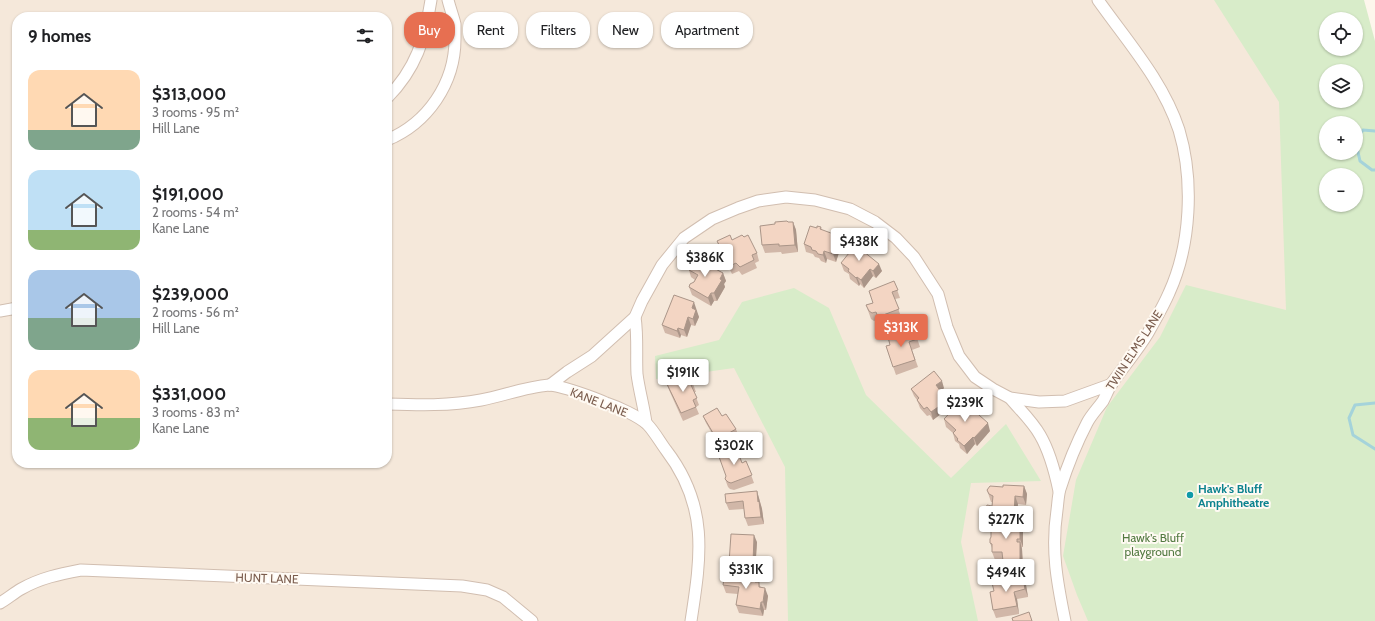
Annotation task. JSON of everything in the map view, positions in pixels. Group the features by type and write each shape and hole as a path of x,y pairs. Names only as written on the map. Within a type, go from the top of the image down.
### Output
{"street":[{"path":"392,92 402,81 413,64 421,47 427,28 431,0"},
{"path":"392,137 410,128 424,117 438,99 446,83 455,52 455,25 448,0"},
{"name":"TWIN ELMS LANE","path":"1065,621 1055,563 1056,520 1060,491 1072,455 1088,422 1112,384 1147,334 1169,292 1180,260 1188,223 1189,190 1185,157 1178,129 1165,97 1148,68 1098,0"},
{"path":"550,385 592,356 635,317 662,265 684,238 712,219 738,208 758,201 786,197 815,200 850,209 875,222 896,238 914,257 938,294 947,327 959,356 976,377 992,389 1010,398 1039,402 1065,401 1112,384"},
{"path":"0,311 12,309"},
{"path":"635,317 638,335 636,356 638,376 646,424"},
{"name":"KANE LANE","path":"392,404 425,405 480,400 520,390 550,385 602,400 622,409 646,424 676,463 690,490 697,517 700,560 691,621"},
{"path":"1010,398 1040,434 1053,467 1060,491"},
{"name":"HUNT LANE","path":"0,603 20,589 39,580 57,574 81,570 462,586 487,590 503,597 532,621"}],"shaded area":[{"path":"0,0 1331,0 1328,12 1319,12 1319,56 1326,56 1326,64 1319,64 1319,108 1326,108 1326,116 1319,116 1319,160 1326,160 1326,168 1319,168 1319,212 1326,212 1340,621 0,621"}],"green space":[{"name":"Hawk's Bluff playground","path":"1214,0 1364,0 1375,41 1375,621 1088,621 1063,556 1076,480 1107,407 1160,337 1186,285 1286,310 1279,102"},
{"path":"794,288 829,308 866,395 951,478 1006,424 1041,481 971,483 961,542 978,621 788,621 785,467 734,368 656,379 655,356 719,340 742,302"}],"building":[{"path":"775,222 793,222 795,245 762,245 760,226 775,224"},
{"path":"810,226 817,228 817,226 821,227 820,229 839,236 833,254 824,251 823,255 818,254 816,251 812,250 811,247 804,244"},
{"path":"730,235 732,240 742,235 744,237 748,235 757,253 752,255 754,260 740,267 736,263 730,266 717,241"},
{"path":"857,243 865,249 863,251 879,264 873,271 870,269 861,280 857,277 856,278 848,271 849,269 841,263"},
{"path":"695,258 723,273 720,279 722,280 714,293 711,293 708,298 689,287 698,275 689,270"},
{"path":"894,281 898,290 892,292 899,309 878,317 876,312 872,313 869,311 866,305 873,303 869,291"},
{"path":"674,295 694,302 692,308 696,310 693,319 688,317 684,330 678,328 677,331 662,325"},
{"path":"914,329 917,339 909,342 915,360 893,367 886,346 890,345 888,337"},
{"path":"934,371 942,381 936,385 942,393 945,393 948,396 948,400 931,412 927,407 924,409 917,400 919,398 911,389"},
{"path":"689,376 697,398 693,400 696,407 681,413 666,382 678,377 679,381"},
{"path":"962,400 988,423 964,446 957,440 958,439 953,433 956,430 944,419"},
{"path":"717,408 722,416 726,414 736,429 717,440 712,435 713,433 703,416"},
{"path":"736,447 742,463 746,461 752,475 731,483 725,479 726,476 718,454"},
{"path":"1003,485 1024,486 1023,497 1015,496 1014,514 985,511 987,505 992,506 993,496 989,494 987,490 990,486 1003,487"},
{"path":"757,491 761,517 745,518 743,501 726,503 725,494"},
{"path":"1000,522 1020,524 1020,539 1017,539 1017,542 1020,542 1020,560 1003,561 1002,552 992,552 992,544 990,543 991,524 1000,524"},
{"path":"731,534 754,535 753,564 729,563"},
{"path":"725,572 747,575 749,577 756,578 755,582 759,582 759,587 765,588 763,602 761,602 760,609 736,605 739,587 723,585"},
{"path":"1023,578 1025,589 1014,592 1017,606 993,610 990,592 994,591 992,583"},
{"path":"1029,612 1032,621 1013,621 1012,618"}],"waterway":[{"path":"1363,130 1375,131"},
{"path":"1360,160 1372,170 1375,170"},
{"path":"1375,403 1355,405 1349,418 1353,435 1375,449"}],"place":[{"name":"Hawk's Bluff Amphitheatre","path":"1190,495"}]}
